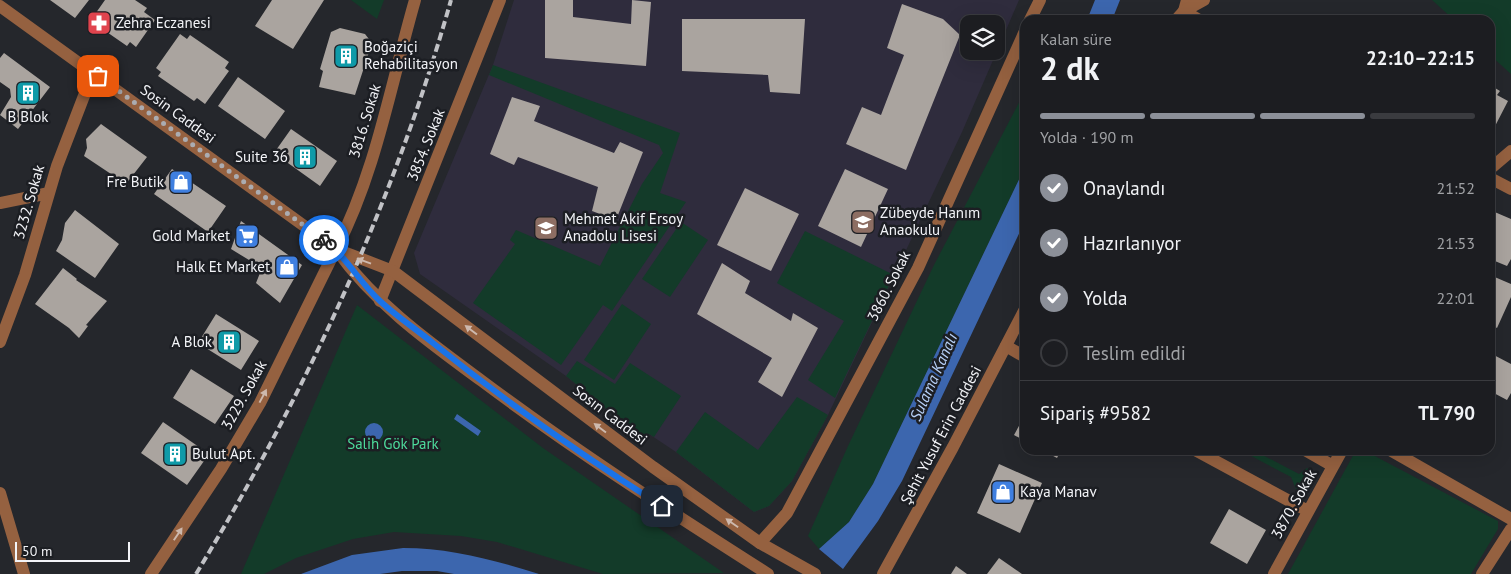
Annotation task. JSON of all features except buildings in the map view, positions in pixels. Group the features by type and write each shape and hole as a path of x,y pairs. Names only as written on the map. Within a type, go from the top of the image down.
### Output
{"street":[{"name":"3816. Sokak","path":"336,249 348,227 381,128 415,0"},
{"name":"3854. Sokak","path":"380,301 500,0"},
{"path":"1032,15 1040,0"},
{"path":"1183,10 1204,0"},
{"name":"Sosin Caddesi","path":"0,6 336,249"},
{"name":"3860. Sokak","path":"760,543 787,513 918,268 1020,42"},
{"name":"3232. Sokak","path":"0,342 25,275 57,166 87,88 98,76"},
{"path":"1495,165 1511,151"},
{"path":"1495,181 1511,189"},
{"path":"0,203 49,193"},
{"name":"Sosın Caddesi","path":"336,249 393,271 616,440 760,543 804,566 814,574"},
{"path":"336,249 353,273 380,301 554,435 768,574"},
{"name":"3229. Sokak","path":"151,574 221,469 260,402 336,249"},
{"name":"Şehit Yusuf Erin Caddesi","path":"883,574 1020,319"},
{"path":"1006,346 1020,354"},
{"path":"1204,455 1308,511"},
{"path":"1314,455 1333,466"},
{"name":"3870. Sokak","path":"1274,574 1339,455"},
{"path":"1399,455 1511,519"},
{"path":"0,494 24,574"},
{"path":"1482,574 1511,529"}],"shaded area":[{"path":"514,0 1019,0 1005,32 1005,15 960,15 960,60 993,60 962,132 828,415 792,481 769,506 754,512 676,452 649,434 637,434 566,376 420,274 414,253 493,65"}],"green space":[{"path":"351,0 384,0 377,19"},
{"path":"1432,0 1511,0 1511,74 1495,60 1495,15 1448,15"},
{"path":"493,65 680,133 660,193 686,202 612,311 603,305 561,365 473,303 515,244 510,240 516,230 600,266 642,184 663,153 659,145 489,75"},
{"path":"1020,101 1020,177 873,484 849,522 819,549 808,536 848,446 934,265"},
{"path":"681,222 708,240 670,297 642,279"},
{"path":"805,231 894,275 835,398 808,380 844,321 777,283"},
{"path":"622,304 651,324 614,380 584,360"},
{"name":"Salih Gök Park","path":"357,305 543,448 724,573 603,574 497,542 461,536 394,532 353,539 296,558 264,574 241,574"},
{"path":"577,361 615,384 630,363 681,396 654,437 649,434 637,434 566,376"},
{"path":"797,397 828,415 792,481 769,506 754,512 676,452 705,412 758,450"},
{"path":"1249,455 1263,455 1299,474 1307,468 1310,469 1297,492 1291,477"},
{"path":"1353,455 1373,455 1498,521 1498,529 1471,574 1288,574"}],"water":[{"path":"1095,0 1120,0 1114,15 1089,15"},
{"name":"Sulama Kanalı","path":"1020,177 1020,232 902,481 878,521 843,569 819,549 849,522 873,484"},
{"path":"457,414 481,431 478,436 454,419"},
{"path":"374,423 380,426 383,432 380,438 374,441 368,438 365,432 368,426"},
{"path":"403,548 438,550 472,556 539,574 454,574 437,571 402,571 380,574 301,574 352,555"}],"railway":[{"path":"196,574 274,437 310,367 343,296 402,150 451,0"}],"way so far":[{"path":"98,76 324,240"}],"place":[{"name":"Zehra Eczanesi","path":"99,23"},
{"name":"Boğaziçi Rehabilitasyon","path":"346,56"},
{"name":"B Blok","path":"28,93"},
{"name":"Suite 36","path":"305,157"},
{"name":"Fre Butik","path":"181,182"},
{"name":"Zübeyde Hanım Anaokulu","path":"863,222"},
{"name":"Mehmet Akif Ersoy Anadolu Lisesi","path":"546,228"},
{"name":"Gold Market","path":"247,236"},
{"name":"Halk Et Market","path":"287,267"},
{"name":"A Blok","path":"229,342"},
{"name":"Bulut Apt.","path":"175,454"},
{"name":"Kaya Manav","path":"1003,492"}],"route":[{"path":"324,240 336,249 353,273 380,301 459,364 554,435 662,506"}]}
